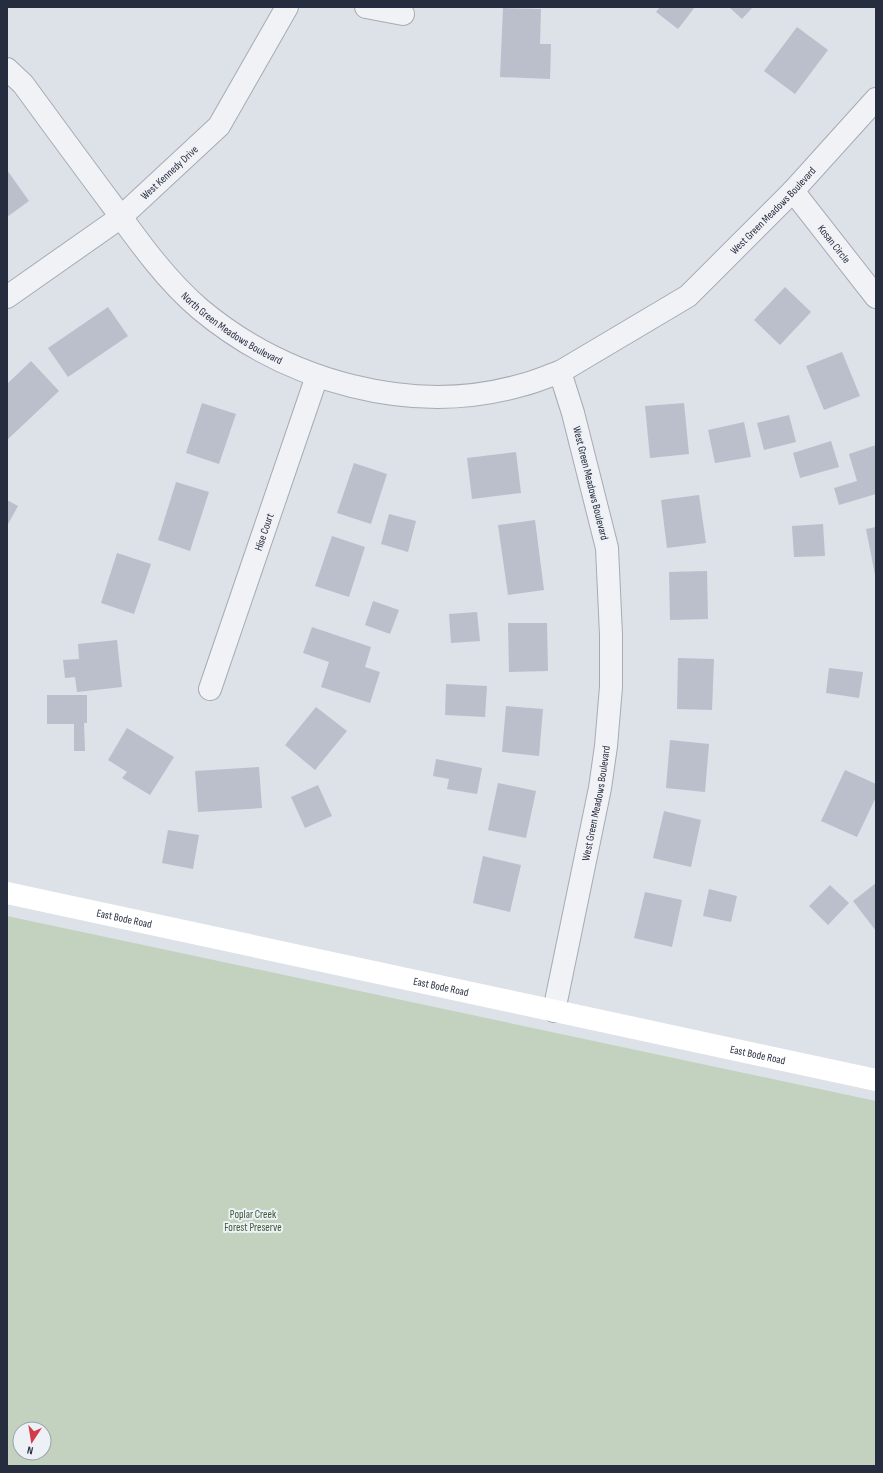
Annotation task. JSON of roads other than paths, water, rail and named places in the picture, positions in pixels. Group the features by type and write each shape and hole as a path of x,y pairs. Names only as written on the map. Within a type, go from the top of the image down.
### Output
{"street":[{"name":"West Kennedy Drive","path":"7,297 121,217 219,126 287,7"},
{"path":"366,7 403,14"},
{"name":"North Green Meadows Boulevard","path":"7,69 23,84 140,244 168,277 200,308 263,352 289,365 317,376 372,390 407,396 474,394 522,386 560,372"},
{"name":"West Green Meadows Boulevard","path":"554,1011 600,788 606,746 611,680 611,635 607,548 574,413 560,372 688,296 794,191 876,99"},
{"name":"Kosan Circle","path":"794,191 876,297"},
{"name":"Hise Court","path":"210,688 317,376"},
{"name":"East Bode Road","path":"7,893 876,1080"}],"park label":[{"name":"Poplar Creek Forest Preserve","path":"253,1220"}]}
